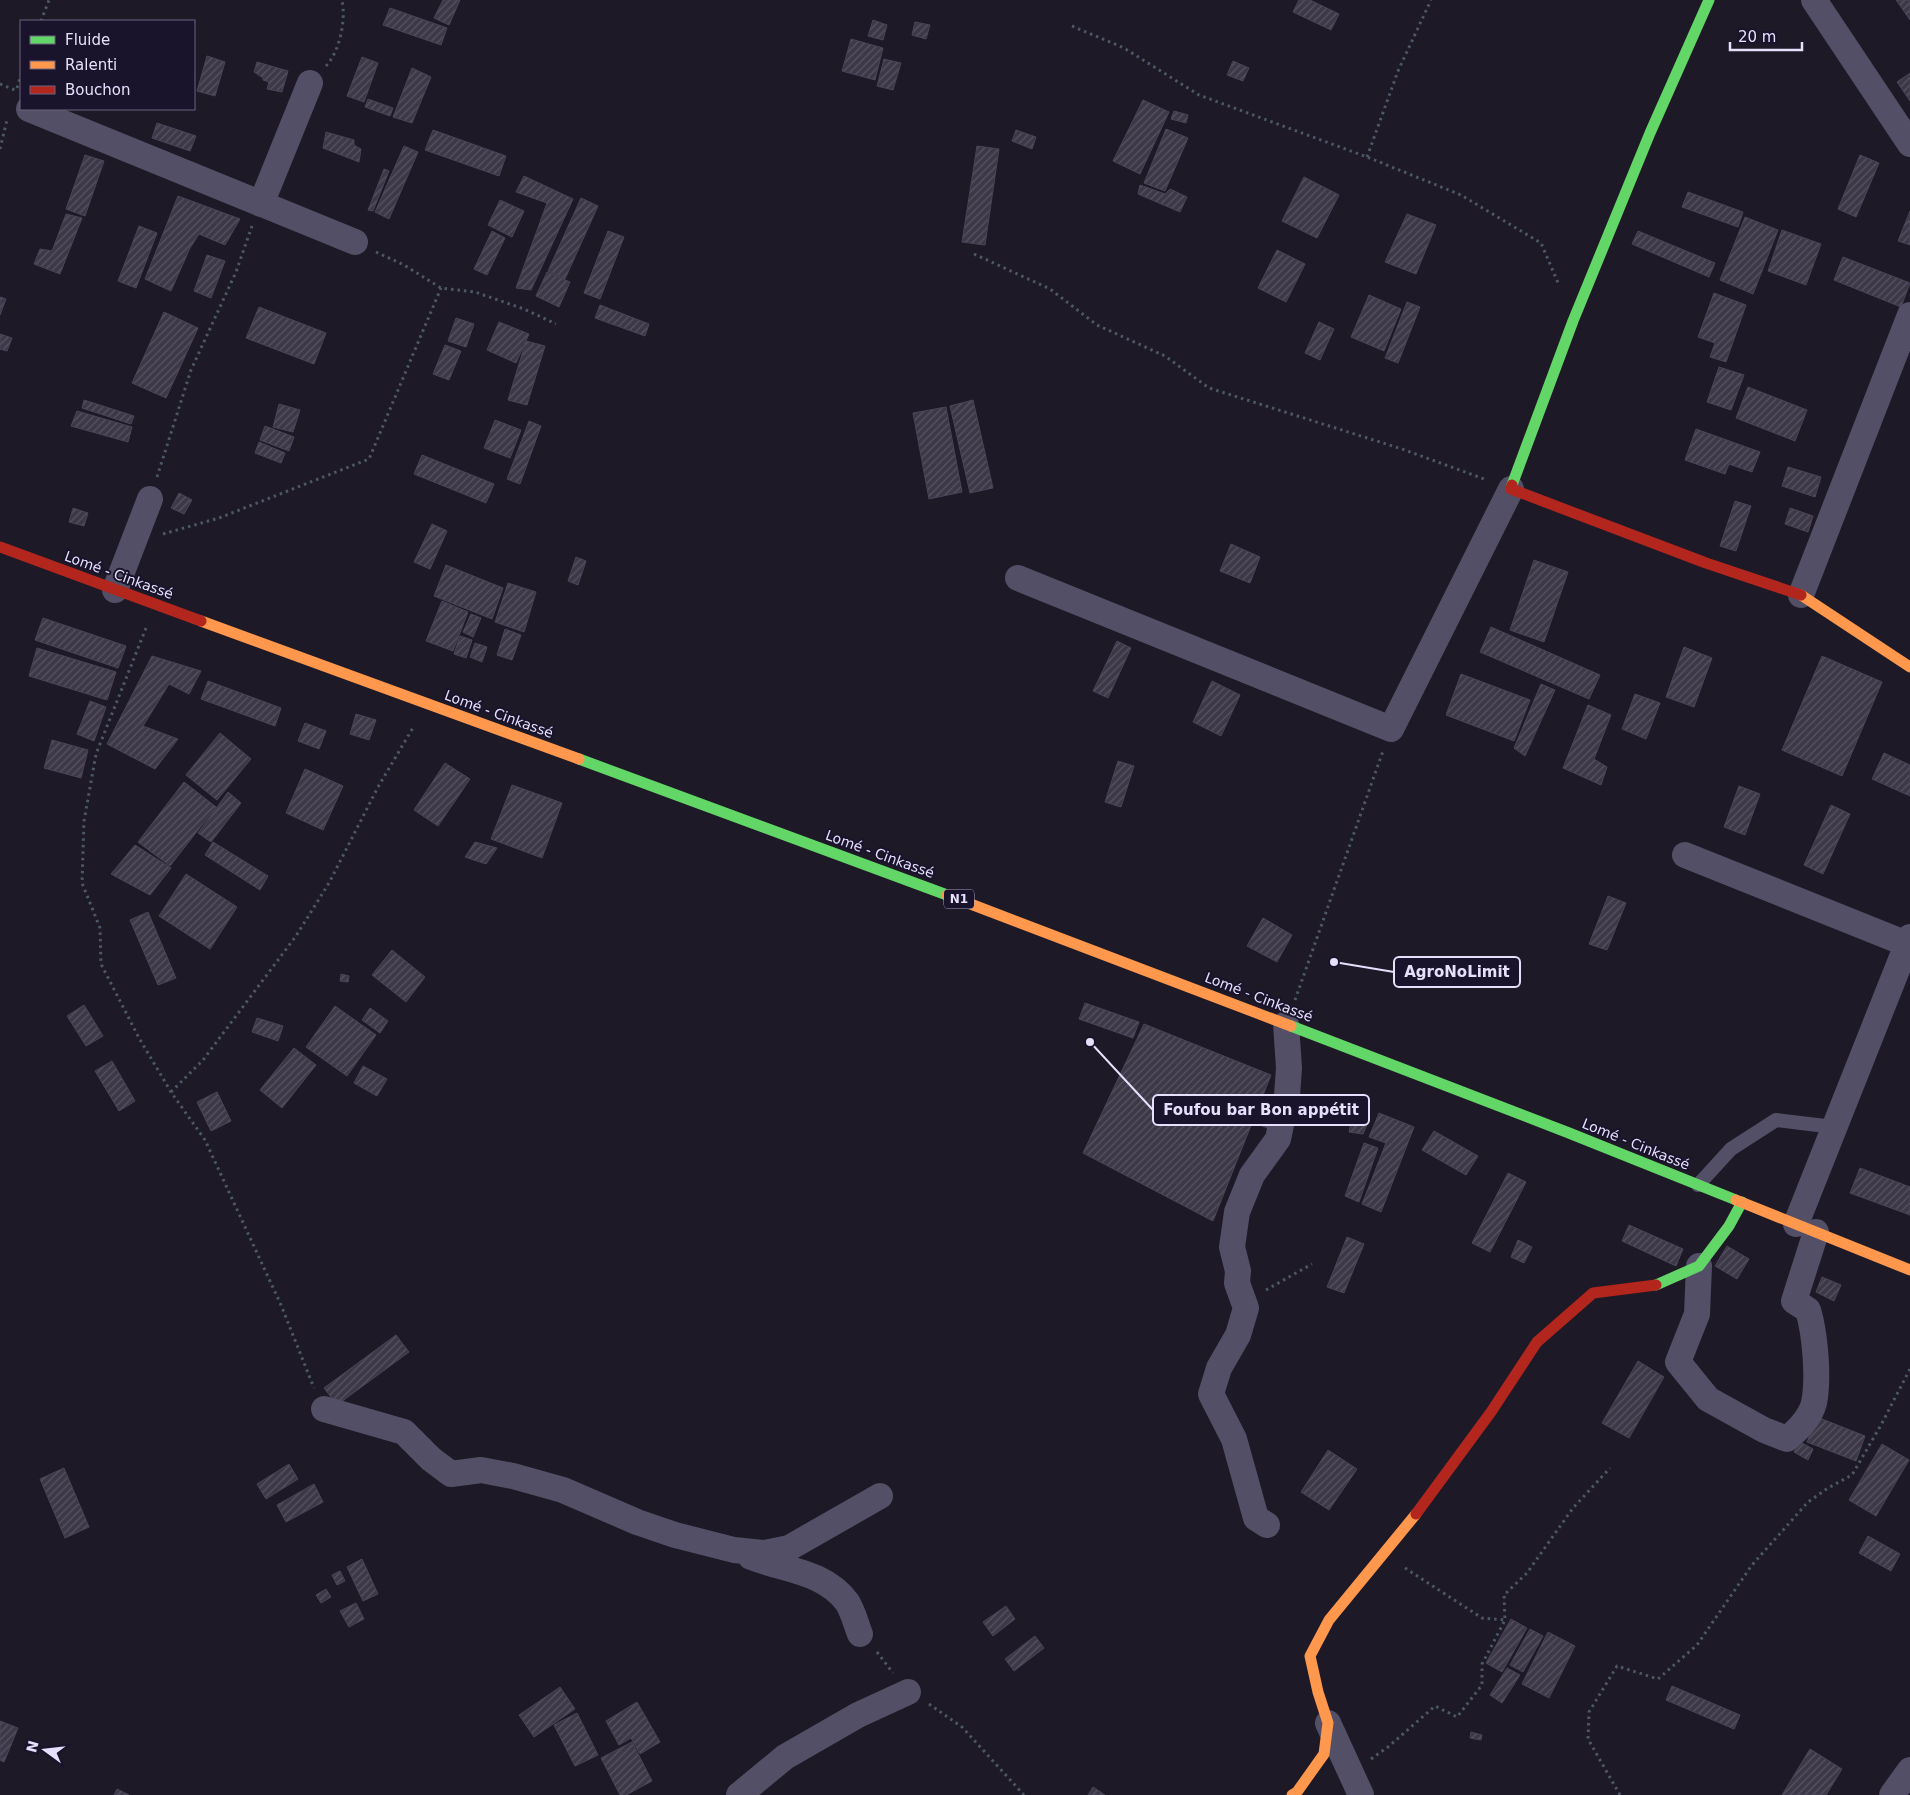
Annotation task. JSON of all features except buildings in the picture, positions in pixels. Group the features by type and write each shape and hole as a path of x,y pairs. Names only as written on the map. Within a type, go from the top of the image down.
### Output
{"main road":[{"path":"1709,0 1650,133 1573,320 1511,489 1706,564 1801,595 1910,667"},
{"name":"Lomé - Cinkassé","path":"0,548 979,906 1569,1132 1910,1270"},
{"path":"1292,1795 1297,1792 1324,1754 1328,1723 1318,1692 1310,1656 1329,1620 1456,1462 1537,1342 1593,1293 1656,1285 1699,1266 1729,1226 1742,1202"}],"street":[{"path":"1814,0 1910,144"},
{"path":"261,204 310,83"},
{"path":"44,110 261,204 355,242"},
{"path":"1801,595 1910,315"},
{"path":"1018,578 1391,728 1511,489"},
{"path":"115,590 150,499"},
{"path":"1685,855 1909,941 1834,1127 1806,1228 1794,1300 1808,1310 1813,1327 1816,1366 1814,1404 1801,1428 1786,1439 1764,1430 1708,1399 1678,1362 1697,1314 1699,1266"},
{"path":"1267,1525 1256,1518 1234,1439 1212,1394 1219,1368 1238,1335 1246,1308 1237,1283 1238,1271 1232,1247 1237,1212 1252,1175 1278,1139 1287,1096 1289,1068 1286,1024"},
{"path":"324,1408 404,1432 431,1460 451,1474 481,1470 513,1476 563,1490 637,1522 675,1535 734,1550 764,1562 799,1570 828,1583 848,1602 867,1642"},
{"path":"734,1550 764,1553 789,1548 880,1496"},
{"path":"739,1795 785,1757 858,1715 908,1692"},
{"path":"1328,1723 1356,1784"},
{"path":"1892,1795 1910,1770"}],"lane":[{"path":"1698,1185 1731,1149 1776,1120 1834,1127"}],"path":[{"path":"41,20 49,0"},
{"path":"310,83 332,60 342,30 342,0"},
{"path":"1367,157 1398,71 1431,0"},
{"path":"1072,26 1124,48 1199,95 1367,157 1461,195 1541,243 1559,286"},
{"path":"150,499 191,370 236,272 261,204"},
{"path":"355,242 404,265 441,288 475,292 556,324"},
{"path":"974,254 1050,289 1097,325 1165,356 1209,388 1402,449 1511,489"},
{"path":"133,542 219,518 368,459 441,288"},
{"path":"155,604 96,754 84,820 82,883 100,928 101,964 139,1038 171,1092 205,1140 281,1305 310,1380 324,1408"},
{"path":"171,1092 203,1060 296,936 329,883 378,787 427,704"},
{"path":"1286,1024 1391,728"},
{"path":"1243,1301 1279,1284 1312,1264"},
{"path":"1620,1795 1588,1739 1590,1712 1617,1666 1658,1679 1697,1646 1752,1565 1808,1502 1852,1475 1910,1369"},
{"path":"1356,1784 1388,1747 1435,1706 1457,1717 1482,1685 1482,1664 1505,1620 1504,1595 1527,1573 1573,1508 1610,1468"},
{"path":"1382,1556 1414,1573 1482,1618 1505,1620"},
{"path":"867,1642 908,1692 932,1705 962,1727 1024,1795"}],"traffic: fast":[{"path":"1512,485 1573,321 1650,133 1709,0"},
{"path":"579,759 947,895"},
{"path":"1291,1026 1569,1133 1736,1200"},
{"path":"1656,1285 1699,1266 1729,1226 1742,1202"}],"traffic: slow":[{"path":"1801,595 1910,667"},
{"path":"201,621 579,759"},
{"path":"947,895 1291,1026"},
{"path":"1736,1200 1910,1270"},
{"path":"1292,1795 1297,1792 1324,1754 1328,1723 1318,1692 1310,1656 1329,1620 1416,1514"}],"traffic: jam":[{"path":"1512,485 1511,489 1706,563 1801,595"},
{"path":"0,547 201,621"},
{"path":"1416,1514 1491,1412 1537,1342 1593,1293 1656,1285"}],"place":[{"name":"AgroNoLimit","path":"1334,962"},
{"name":"Foufou bar Bon appétit","path":"1090,1042"}]}
